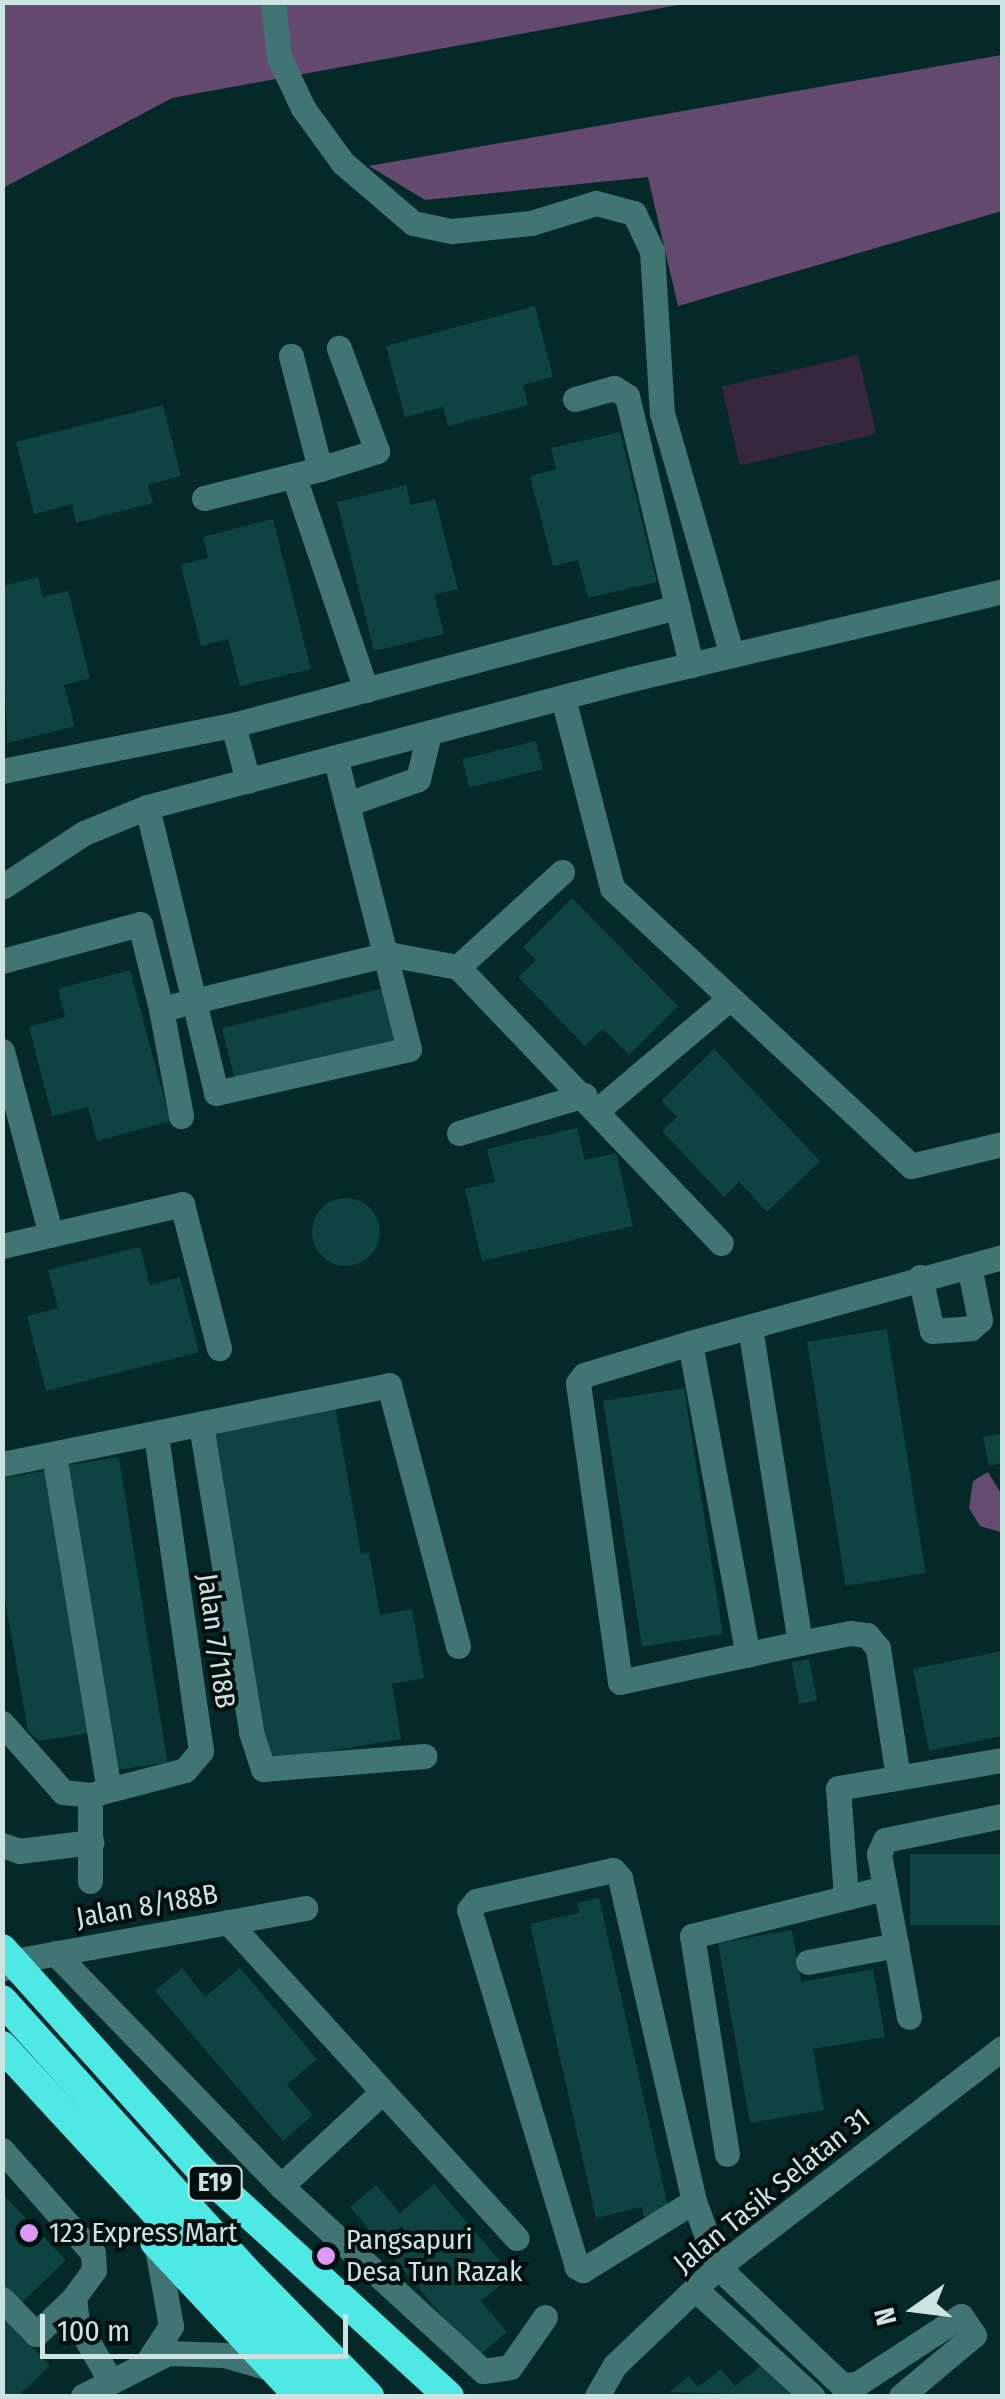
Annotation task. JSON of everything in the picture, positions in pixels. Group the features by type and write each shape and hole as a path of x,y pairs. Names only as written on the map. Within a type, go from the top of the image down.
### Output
{"highway":[{"name":"E19","path":"2,1949 200,2169 449,2396"},
{"path":"2,2000 245,2270 369,2396"},
{"name":"E19","path":"2,2046 242,2306 339,2396"},
{"path":"2,2077 299,2396"}],"street":[{"path":"273,2 278,57 304,108 344,164 413,224 452,231 511,225 596,204 634,212 652,251 662,413 732,656"},
{"path":"204,498 295,480 377,452 339,348"},
{"path":"292,356 320,469"},
{"path":"575,399 614,388 628,396 691,665"},
{"path":"295,480 366,690"},
{"path":"2,887 84,832 147,808 691,665 1002,591"},
{"path":"2,771 233,725 678,608"},
{"path":"563,698 612,888 911,1166 1002,1144"},
{"path":"233,725 248,781"},
{"path":"347,804 418,779 429,734"},
{"path":"147,808 216,1093 409,1049 335,757"},
{"path":"458,966 562,872"},
{"path":"2,961 140,924 181,1116"},
{"path":"161,1009 388,954 458,966 592,1102 722,1243"},
{"path":"459,1133 592,1102 730,998"},
{"path":"2,1052 51,1235"},
{"path":"2,1246 182,1204 219,1348"},
{"path":"898,1777 878,1648 868,1635 850,1632 620,1682 578,1384 584,1375 690,1343 1002,1257"},
{"path":"920,1277 932,1331 970,1328 980,1320 968,1266"},
{"path":"750,1328 800,1643"},
{"path":"690,1343 748,1654"},
{"path":"2,1464 156,1436 389,1385 458,1646"},
{"path":"201,1425 251,1732 264,1770 424,1756"},
{"name":"Jalan 7/118B","path":"99,1793 184,1770 201,1751 156,1436"},
{"path":"54,1455 99,1793 90,1842 90,1881"},
{"path":"2,1723 63,1792 99,1793"},
{"path":"846,1897 835,1794 843,1784 1002,1760"},
{"path":"910,2017 879,1854 885,1840 1002,1816"},
{"path":"2,1845 20,1851 90,1842"},
{"path":"694,2201 582,2270 576,2267 469,1910 476,1900 613,1870 620,1878 694,2201 718,2267 842,2385 856,2384 961,2316 974,2335 901,2396"},
{"path":"727,2154 692,1936 884,1888"},
{"name":"Jalan 8/188B","path":"2,1969 55,1953 305,1908"},
{"path":"228,1922 517,2238"},
{"path":"808,1962 896,1945"},
{"path":"55,1953 281,2186 483,2370 510,2367 545,2317"},
{"name":"Jalan Tasik Selatan 31","path":"596,2396 615,2365 718,2267 1002,2048"},
{"path":"281,2186 382,2092"},
{"path":"2,2150 93,2253 94,2270 74,2298 36,2334 2,2299"},
{"path":"148,2360 171,2326 156,2243"},
{"path":"695,2289 812,2396"},
{"path":"74,2298 77,2324 110,2380"},
{"path":"83,2396 148,2360 198,2353 269,2368"}],"shaded area":[{"path":"3,3 689,3 172,98 3,188"},
{"path":"1002,55 1002,211 678,306 648,177 425,200 369,166"},
{"path":"858,355 876,434 740,465 722,386"},
{"path":"988,1472 1002,1495 1000,1532 980,1526 969,1508 973,1481"}],"building":[{"path":"535,306 553,377 523,385 528,405 448,426 443,407 405,417 386,346"},
{"path":"163,405 181,476 148,485 153,503 76,523 72,504 34,514 16,442"},
{"path":"620,432 657,582 588,598 578,560 553,566 530,476 556,469 551,448"},
{"path":"406,485 411,505 435,499 458,589 434,595 444,634 374,651 337,502"},
{"path":"273,519 311,669 240,686 228,639 201,646 181,565 208,558 203,537"},
{"path":"38,577 43,597 68,591 90,678 64,685 75,726 7,743 2,586"},
{"path":"536,741 543,769 469,788 462,759"},
{"path":"572,898 678,1006 629,1055 603,1029 585,1046 518,977 536,960 523,947"},
{"path":"130,970 170,1121 97,1141 88,1107 52,1116 29,1027 65,1017 58,989"},
{"path":"384,988 398,1043 236,1084 222,1028"},
{"path":"714,1049 820,1161 767,1212 739,1182 724,1197 662,1131 677,1117 661,1101"},
{"path":"577,1128 585,1160 616,1153 633,1226 482,1261 465,1189 495,1182 487,1149"},
{"path":"346,1198 370,1208 380,1232 370,1256 346,1266 322,1256 312,1232 322,1208"},
{"path":"140,1247 150,1285 180,1277 199,1352 46,1391 27,1316 58,1308 48,1270"},
{"path":"887,1329 926,1573 846,1586 807,1342"},
{"path":"684,1388 723,1634 642,1647 603,1401"},
{"path":"335,1405 361,1554 369,1552 380,1615 412,1609 424,1678 392,1684 401,1739 268,1762 211,1426"},
{"path":"1002,1434 1002,1463 989,1466 983,1437"},
{"path":"119,1457 167,1762 108,1772 60,1466"},
{"path":"46,1471 90,1733 39,1741 28,1731 2,1582 2,1478"},
{"path":"1002,1651 1002,1736 929,1751 913,1669"},
{"path":"809,1659 817,1700 799,1704 791,1662"},
{"path":"910,1854 1002,1854 1002,1925 910,1925"},
{"path":"599,1898 669,2211 644,2217 642,2207 596,2218 530,1924 579,1913 577,1903"},
{"path":"792,1930 801,1982 873,1969 885,2037 813,2049 824,2110 750,2123 718,1943"},
{"path":"182,1968 205,1997 240,1968 317,2059 287,2085 313,2115 283,2141 155,1991"},
{"path":"434,2184 512,2275 481,2301 507,2332 477,2357 350,2207 376,2185 400,2213"},
{"path":"2,2193 66,2260 17,2307 2,2291"},
{"path":"2,2315 50,2366 18,2396 2,2396"},
{"path":"768,2360 797,2396 670,2392 689,2376 698,2387 721,2369 735,2386"}],"place":[{"name":"123 Express Mart","path":"29,2233"},
{"name":"Pangsapuri Desa Tun Razak","path":"326,2256"}]}
